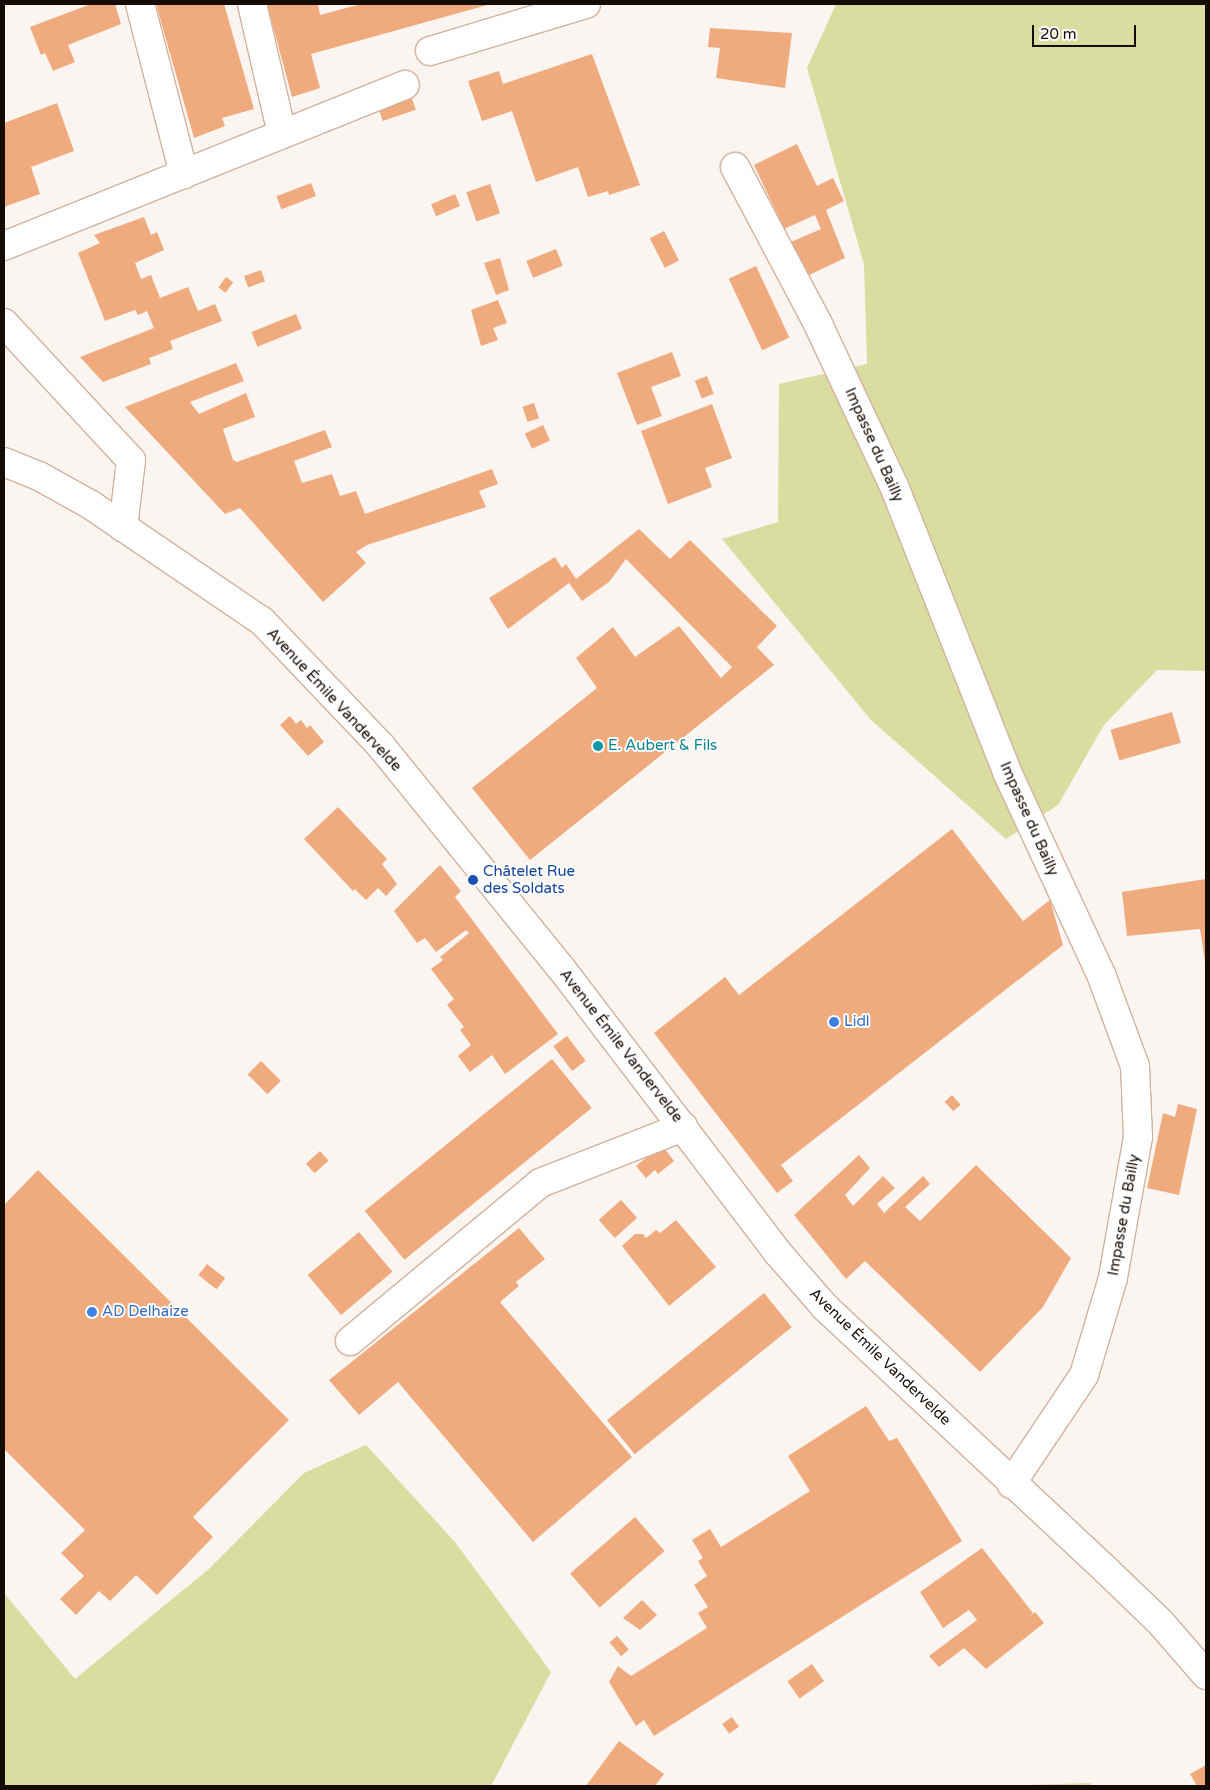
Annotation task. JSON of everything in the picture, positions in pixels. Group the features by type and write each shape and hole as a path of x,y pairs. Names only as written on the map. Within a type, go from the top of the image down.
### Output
{"main road":[{"path":"140,4 184,174"},
{"path":"252,4 282,134"},
{"path":"430,51 586,4"},
{"path":"4,246 405,85"},
{"name":"Impasse du Bailly","path":"736,167 818,324 894,486 1007,772 1102,977 1135,1066 1138,1137 1113,1278 1084,1374 1011,1484"},
{"path":"4,323 131,460 124,528"},
{"name":"Avenue Émile Vandervelde","path":"4,462 39,476 91,505 262,621 381,746 561,968 778,1253 825,1307 1011,1484 1154,1616 1206,1675"},
{"path":"350,1341 540,1183 683,1127"}],"green space":[{"path":"836,4 1206,4 1206,671 1157,670 1104,725 1058,805 1006,839 871,720 722,539 778,522 779,384 867,364 864,264 807,68"},
{"path":"366,1445 455,1542 551,1672 491,1786 4,1786 4,1593 75,1679 210,1568 304,1473"},
{"path":"1090,1783 1092,1786 988,1786"}],"building":[{"path":"91,4 115,4 121,24 68,45 75,62 53,71 45,53 41,55 30,27"},
{"path":"156,4 224,4 254,109 222,118 225,126 194,138"},
{"path":"267,4 318,4 320,15 361,4 491,4 311,54 320,88 292,97"},
{"path":"710,28 792,33 785,88 716,78 720,48 708,47"},
{"path":"592,54 640,185 609,195 608,191 588,197 578,167 536,182 512,111 482,121 468,81 499,71 503,84"},
{"path":"408,87 416,110 383,121 375,98"},
{"path":"57,103 74,151 31,167 40,194 4,207 4,123"},
{"path":"797,144 817,186 833,178 844,201 826,210 845,258 807,276 791,242 821,229 815,215 784,229 754,165"},
{"path":"311,183 316,196 281,209 276,196"},
{"path":"490,184 500,213 476,221 466,192"},
{"path":"455,194 460,206 436,216 431,204"},
{"path":"144,217 151,235 157,232 164,250 135,263 141,279 151,275 160,298 188,287 198,311 215,304 222,321 170,341 173,349 149,358 151,364 103,382 80,357 154,328 147,311 138,315 135,310 105,321 78,253 100,243 94,235"},
{"path":"664,231 679,260 665,268 650,238"},
{"path":"556,249 563,266 533,278 526,261"},
{"path":"500,258 509,290 496,295 484,263"},
{"path":"756,266 789,338 762,350 729,279"},
{"path":"261,270 265,281 248,287 244,276"},
{"path":"226,277 233,282 226,293 218,288"},
{"path":"498,300 507,323 493,328 498,340 481,346 471,310"},
{"path":"296,314 302,329 257,347 251,332"},
{"path":"672,352 681,376 651,387 662,416 637,425 617,373"},
{"path":"236,363 244,381 190,402 199,414 246,393 255,417 223,429 233,460 237,462 325,430 332,447 294,461 302,483 332,474 340,496 356,491 365,514 492,469 498,484 479,491 486,507 367,545 356,552 366,563 323,602 240,508 225,514 125,407"},
{"path":"707,376 714,394 702,398 695,381"},
{"path":"534,403 539,418 528,422 523,407"},
{"path":"712,404 732,458 705,468 712,487 668,504 641,431"},
{"path":"543,425 550,440 532,449 525,433"},
{"path":"639,529 670,559 690,540 777,626 757,647 774,665 530,860 472,788 597,688 576,658 613,627 635,657 679,626 721,678 732,667 626,559 609,582 582,601 569,583 508,629 489,598 555,557 562,568 566,564 576,579"},
{"path":"1172,712 1181,743 1119,760 1110,730"},
{"path":"290,716 296,724 301,720 307,728 310,725 324,742 308,756 280,725"},
{"path":"338,807 387,859 382,864 397,884 386,896 378,888 366,900 355,889 353,891 304,839"},
{"name":"Lidl","path":"952,829 1023,921 1050,900 1063,945 781,1165 793,1181 777,1193 654,1033 725,977 739,995"},
{"path":"440,865 461,891 455,897 558,1034 505,1074 492,1055 470,1072 458,1056 471,1045 460,1030 464,1027 447,1005 454,999 431,969 443,960 440,957 469,933 466,930 436,952 425,938 417,943 394,911"},
{"path":"1206,879 1206,968 1200,929 1127,936 1122,892"},
{"path":"567,1036 586,1061 572,1071 553,1046"},
{"path":"552,1059 592,1108 404,1260 365,1211"},
{"path":"261,1061 281,1081 267,1094 248,1074"},
{"path":"952,1095 961,1105 953,1111 945,1102"},
{"path":"1178,1104 1197,1109 1179,1195 1147,1188 1163,1113 1175,1117"},
{"path":"662,1145 674,1161 658,1174 655,1170 646,1178 636,1166"},
{"path":"320,1151 329,1161 315,1173 306,1164"},
{"path":"859,1155 870,1168 845,1195 853,1206 883,1176 895,1188 877,1204 884,1213 923,1176 930,1184 905,1207 920,1221 976,1165 1071,1258 1043,1307 980,1372 865,1261 846,1279 794,1215"},
{"name":"AD Delhaize","path":"38,1170 289,1420 193,1517 213,1537 157,1595 136,1575 110,1601 99,1591 76,1615 60,1599 84,1576 61,1553 85,1530 4,1449 4,1205"},
{"path":"621,1200 637,1218 615,1238 599,1220"},
{"path":"676,1220 716,1267 669,1306 622,1246 635,1234 643,1234 646,1238 656,1230 660,1233"},
{"path":"519,1228 545,1259 516,1282 519,1286 500,1302 632,1457 533,1542 398,1382 359,1415 329,1380"},
{"path":"359,1232 392,1272 341,1315 308,1275"},
{"path":"207,1264 225,1278 217,1289 198,1275"},
{"path":"764,1293 792,1327 635,1454 607,1420"},
{"path":"866,1406 889,1441 897,1438 962,1541 654,1736 644,1720 636,1726 609,1682 618,1666 631,1676 707,1628 698,1613 708,1607 694,1585 707,1576 698,1561 703,1558 692,1540 710,1529 721,1547 810,1491 788,1456"},
{"path":"635,1517 665,1551 600,1607 570,1573"},
{"path":"982,1548 1033,1613 1027,1619 1035,1612 1044,1623 986,1669 964,1648 939,1667 929,1656 977,1620 969,1610 943,1628 920,1592"},
{"path":"642,1600 657,1615 640,1630 623,1618"},
{"path":"617,1636 629,1650 621,1656 609,1643"},
{"path":"812,1664 824,1681 799,1698 787,1681"},
{"path":"732,1717 739,1727 729,1734 722,1724"},
{"path":"619,1741 664,1774 655,1786 586,1786"},
{"path":"1206,1765 1206,1786 1197,1786 1190,1774"}],"place":[{"name":"E. Aubert & Fils","path":"598,746"},
{"name":"Châtelet Rue des Soldats","path":"473,880"},
{"name":"Lidl","path":"834,1022"},
{"name":"AD Delhaize","path":"92,1312"}]}
